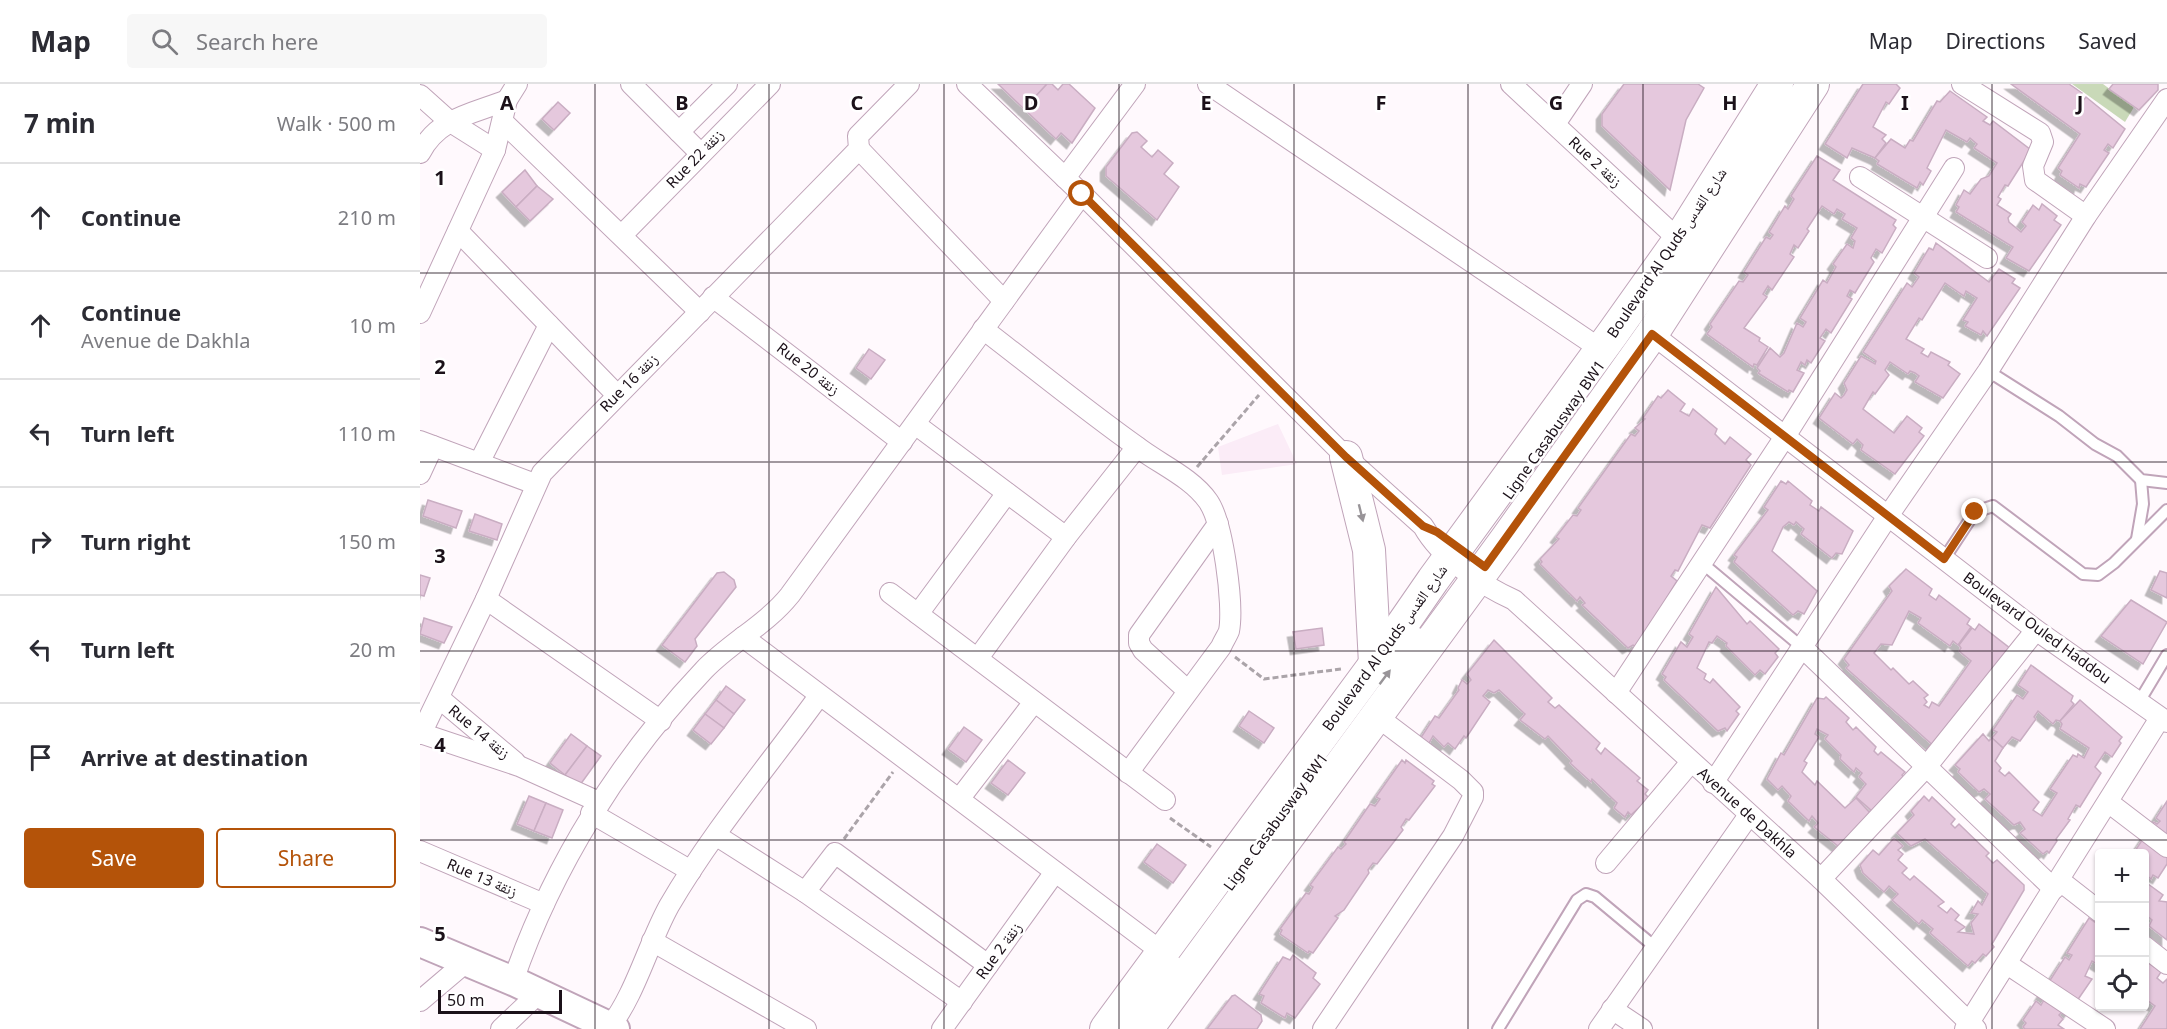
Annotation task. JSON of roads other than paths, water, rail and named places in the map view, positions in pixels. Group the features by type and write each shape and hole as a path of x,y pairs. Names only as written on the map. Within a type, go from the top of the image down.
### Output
{"main road":[{"name":"Boulevard Al Quds شارع القدس","path":"1147,1029 1376,688 1466,563 1602,350 1679,240 1778,84"},
{"name":"Boulevard Al Quds شارع القدس","path":"1106,1029 1172,952 1229,861 1376,688 1466,563 1652,334 1813,84"},
{"path":"1346,457 1369,550 1376,688"}],"street":[{"path":"631,84 700,153"},
{"name":"Rue 22 زنقة","path":"679,132 727,84"},
{"name":"Rue 22 زنقة","path":"622,235 770,84"},
{"name":"Rue 16 زنقة","path":"420,734 486,599 535,484 557,455 859,149 858,136 909,84"},
{"name":"Avenue de Dakhla","path":"967,84 1271,380 1346,457 1466,563 1504,584 1514,600 1821,879 1970,1027"},
{"path":"1065,178 1135,84"},
{"path":"1208,84 1602,350"},
{"name":"Rue 2 زنقة","path":"1511,84 1679,240"},
{"path":"1555,124 1582,84"},
{"path":"1962,84 2040,133 2043,142 2032,166 2036,180 2086,216"},
{"path":"420,153 430,136 449,121 512,92"},
{"path":"420,313 495,150 512,92"},
{"path":"420,95 449,121 495,150"},
{"path":"1713,783 1888,516 1988,371 2086,216 2167,99"},
{"path":"504,122 700,312"},
{"path":"859,149 1004,301"},
{"path":"1616,693 1786,435 1954,168"},
{"path":"1860,177 1987,258"},
{"path":"501,1029 526,987 544,904 595,807 661,721 710,664 790,595 1082,194"},
{"path":"458,231 617,395"},
{"name":"Rue 20 زنقة","path":"713,297 902,442"},
{"path":"479,463 549,325"},
{"path":"983,329 1137,447 1186,480 1210,504 1218,524 1230,608 1228,632 1221,647 1187,690 1128,773"},
{"name":"Boulevard Ouled Haddou","path":"1652,334 1786,435 2036,630 2164,720"},
{"path":"915,424 1066,537"},
{"path":"420,474 426,444 535,484"},
{"path":"978,658 1066,537 1137,447"},
{"path":"918,614 1007,493"},
{"path":"1187,690 1143,650 1139,643 1139,635 1218,524"},
{"path":"890,593 1165,800"},
{"path":"486,599 661,721"},
{"path":"1821,879 1927,766 2036,630"},
{"path":"743,637 819,696 960,798 1055,872 1172,952"},
{"path":"1803,648 2056,885 2095,909"},
{"path":"1323,1029 1453,836 1473,797 1473,792 1376,688"},
{"path":"420,942 526,987 611,1028 652,941 691,871 819,696"},
{"name":"Rue 14 زنقة","path":"439,698 519,766"},
{"path":"960,798 1034,702"},
{"path":"1970,1027 2108,802 2164,720"},
{"name":"Rue 14 زنقة","path":"420,734 519,766 595,807 691,871"},
{"path":"1606,863 1691,762"},
{"path":"2108,802 2167,847"},
{"path":"1599,1029 1749,815"},
{"path":"717,836 806,892 962,1002"},
{"name":"Rue 13 زنقة","path":"420,851 544,904"},
{"path":"806,892 835,853 988,965"},
{"name":"Rue 2 زنقة","path":"942,1029 1055,872"},
{"path":"652,941 806,1029"},
{"path":"2149,949 2167,964"},
{"path":"420,1001 466,962"},
{"path":"2007,964 2105,1029"},
{"path":"1612,1009 1642,1029"}],"lane":[{"name":"Ligne Casabusway BW1","path":"1118,1029 1466,563 1488,523 1643,305 1787,84"},
{"path":"1988,371 2059,416 2095,444 2117,456 2141,480 2167,483"},
{"path":"2137,541 2143,504 2141,480"},
{"path":"1944,559 1975,512 1993,506 2083,574 2098,575 2137,541 2167,510"},
{"path":"1702,563 1803,648"},
{"path":"1376,688 1427,621"},
{"path":"2139,702 2167,655"},
{"path":"1498,1029 1577,900 1586,894 1594,897 1655,947"},
{"path":"1126,1029 1172,952"}]}
